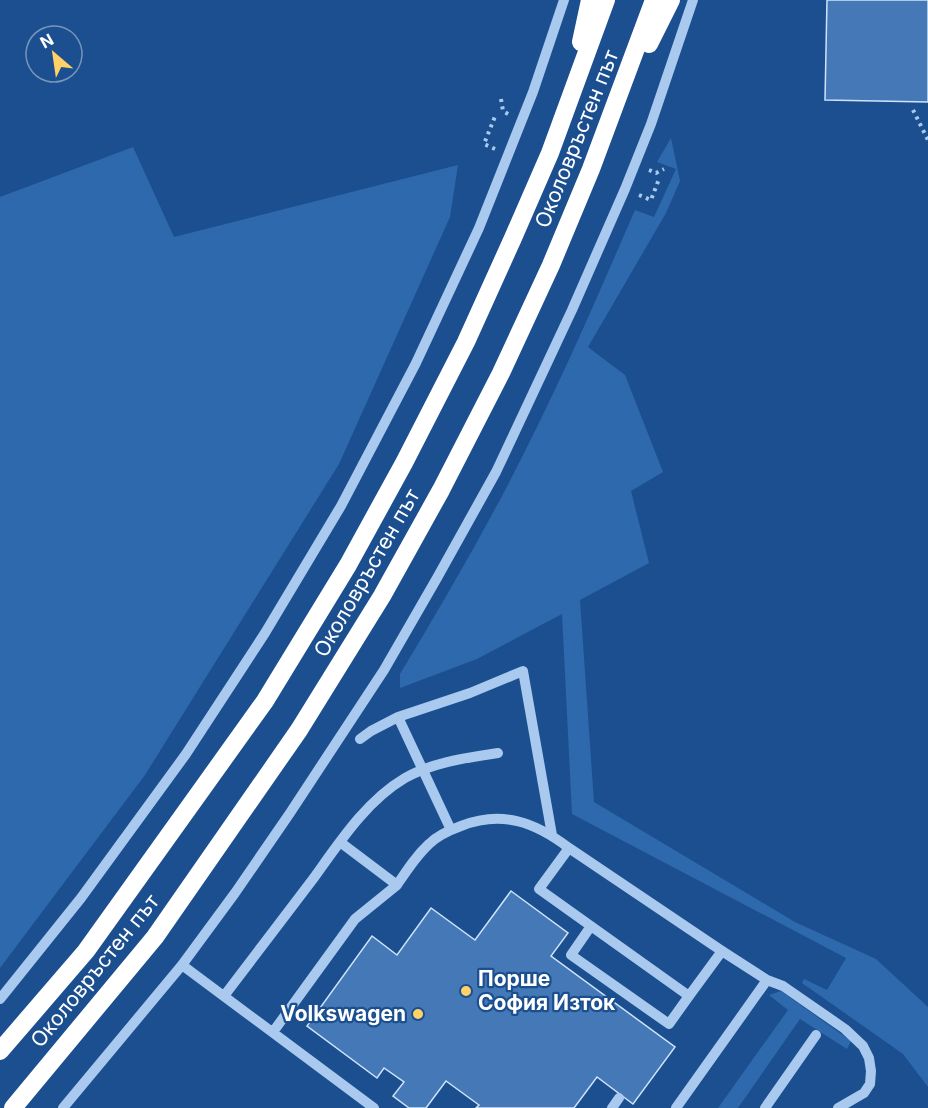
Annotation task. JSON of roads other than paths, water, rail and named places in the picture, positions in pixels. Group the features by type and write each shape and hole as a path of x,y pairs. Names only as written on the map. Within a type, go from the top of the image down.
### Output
{"highway":[{"path":"570,100 590,0"},
{"name":"Околовръстен път","path":"0,1051 86,951 265,701 348,565 466,342 550,153 606,0"},
{"name":"Околовръстен път","path":"13,1108 155,937 299,730 382,596 441,490 501,373 550,265 602,140 654,0"},
{"path":"602,140 671,0"}],"street":[{"path":"0,999 81,898 186,754 265,633 341,506 416,363 479,228 533,92 564,0"},
{"path":"63,1108 182,965 235,893 384,670 437,578 496,472 572,310 651,124 693,0"},
{"path":"360,739 398,717 470,693 523,671 552,835"},
{"path":"398,717 450,830"},
{"path":"224,996 340,842 363,814 386,792 405,778 422,770 447,762 498,753"},
{"path":"273,1032 355,919 397,885 413,861 430,843 450,830 472,822 494,819 515,820 535,826 552,835 722,951 767,980 783,987 845,1029 863,1046 871,1071 870,1083 864,1093 838,1108"},
{"path":"340,842 397,885"},
{"path":"569,848 539,889 689,996"},
{"path":"591,926 571,955 669,1024 722,951"},
{"path":"182,965 374,1108"},
{"path":"676,1108 767,980"},
{"path":"765,1108 816,1035"},
{"path":"612,1108 619,1098"}],"place":[{"name":"Порше София Изток","path":"466,991"},
{"name":"Volkswagen","path":"418,1014"}]}
